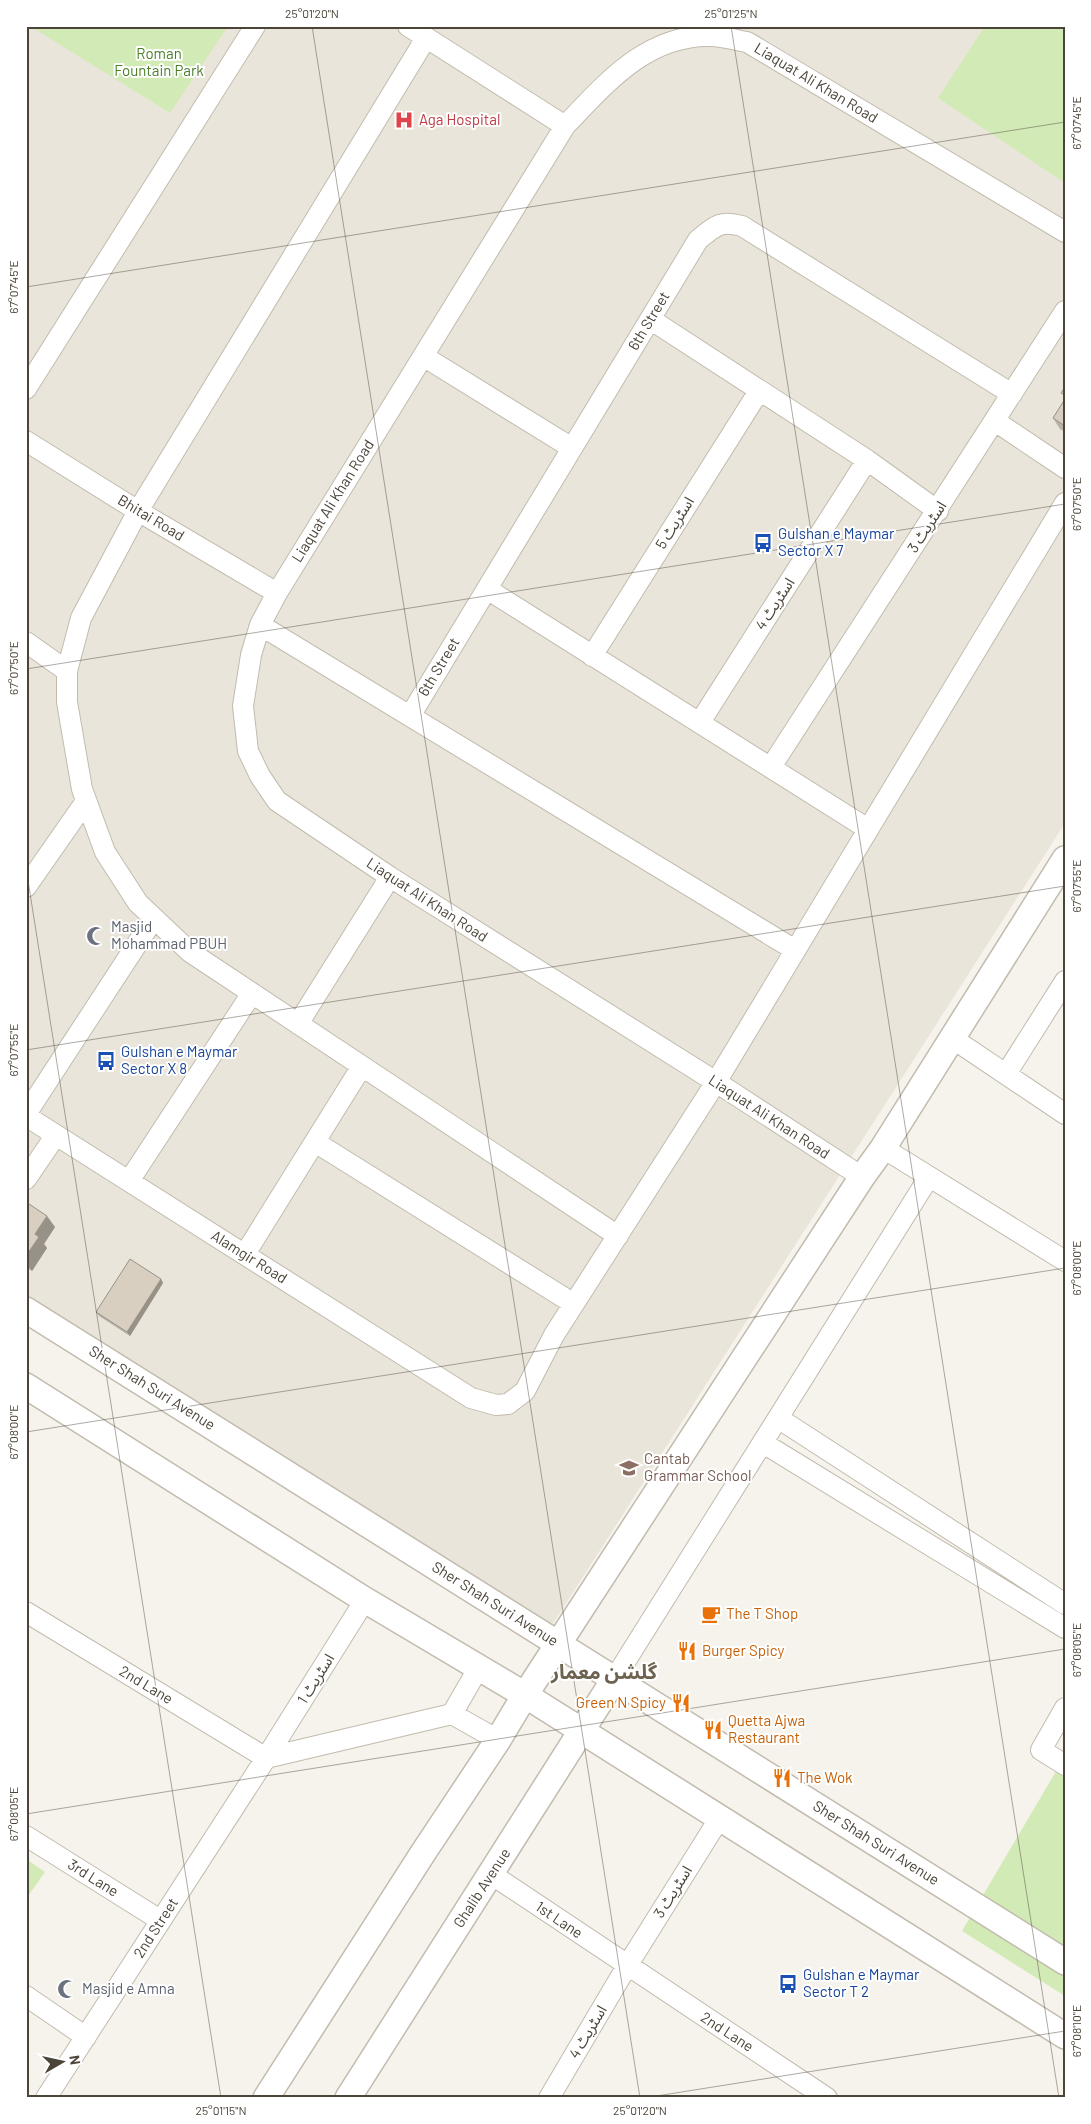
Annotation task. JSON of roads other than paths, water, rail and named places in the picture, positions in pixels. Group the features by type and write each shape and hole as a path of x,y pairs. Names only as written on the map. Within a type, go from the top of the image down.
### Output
{"street":[{"path":"26,389 255,26"},
{"path":"408,26 565,126"},
{"path":"735,26 747,42"},
{"name":"Liaquat Ali Khan Road","path":"862,1177 716,1082 390,878 277,801 260,776 248,751 243,706 251,655 260,625 277,593 565,126 614,75 646,52 682,39 713,36 747,42 1065,232"},
{"path":"426,38 138,511 81,618 67,671 67,702 82,790 105,852 138,903 190,952 618,1236"},
{"name":"6th Street","path":"410,716 698,240 714,227 728,222 742,226 1012,394"},
{"name":"اسٹریٹ 3","path":"771,767 938,511 1065,311"},
{"path":"650,319 867,460 938,511"},
{"path":"423,356 572,448"},
{"name":"اسٹریٹ 5","path":"592,656 759,391"},
{"path":"995,421 1065,468"},
{"name":"Bhitai Road","path":"26,442 277,593"},
{"name":"اسٹریٹ 4","path":"700,722 867,460"},
{"name":"Alamgir Road","path":"26,1115 471,1398 496,1405 508,1404 525,1392 554,1335 716,1082 1065,503"},
{"path":"487,589 868,829"},
{"path":"260,625 795,950"},
{"path":"26,642 67,671"},
{"path":"26,887 86,801"},
{"path":"266,2098 422,1853 498,1740 525,1695 560,1644 862,1177 883,1148 1065,859"},
{"path":"298,1024 390,878"},
{"path":"26,1115 154,918"},
{"path":"1006,1074 1065,981"},
{"path":"129,1181 252,993"},
{"path":"952,1038 1065,1114"},
{"path":"245,1254 362,1066"},
{"path":"26,1179 56,1135"},
{"path":"315,1142 574,1304"},
{"path":"883,1148 1065,1261"},
{"path":"615,1678 929,1177"},
{"name":"Sher Shah Suri Avenue","path":"26,1310 1065,1962"},
{"path":"26,1386 365,1600 525,1695 1065,2036"},
{"path":"778,1418 1065,1604"},
{"path":"763,1443 1065,1628"},
{"name":"اسٹریٹ 1","path":"266,1758 365,1600"},
{"name":"2nd Lane","path":"26,1612 266,1758"},
{"path":"452,1714 478,1667"},
{"name":"Ghalib Avenue","path":"348,2098 615,1678"},
{"path":"266,1758 452,1714 498,1740"},
{"path":"1062,1719 1041,1750 1065,1765"},
{"name":"2nd Street","path":"46,2098 266,1758"},
{"name":"اسٹریٹ 3","path":"627,1966 719,1819"},
{"name":"3rd Lane","path":"26,1836 160,1920"},
{"name":"1st Lane","path":"491,1874 627,1966"},
{"name":"اسٹریٹ 4","path":"555,2095 627,1966"},
{"name":"2nd Lane","path":"627,1966 827,2098"},
{"path":"26,1996 86,2036"}],"place":[{"name":"Aga Hospital","path":"404,120"},
{"name":"Gulshan e Maymar Sector X 7","path":"763,543"},
{"name":"Masjid Mohammad PBUH","path":"96,936"},
{"name":"Gulshan e Maymar Sector X 8","path":"106,1061"},
{"name":"Cantab Grammar School","path":"629,1468"},
{"name":"The T Shop","path":"711,1614"},
{"name":"Burger Spicy","path":"687,1651"},
{"name":"Green N Spicy","path":"681,1703"},
{"name":"Quetta Ajwa Restaurant","path":"713,1730"},
{"name":"The Wok","path":"782,1778"},
{"name":"Gulshan e Maymar Sector T 2","path":"788,1984"},
{"name":"Masjid e Amna","path":"67,1989"}],"district":[{"name":"گلشن معمار","path":"604,1672"}],"park label":[{"name":"Roman Fountain Park","path":"159,62"}]}
